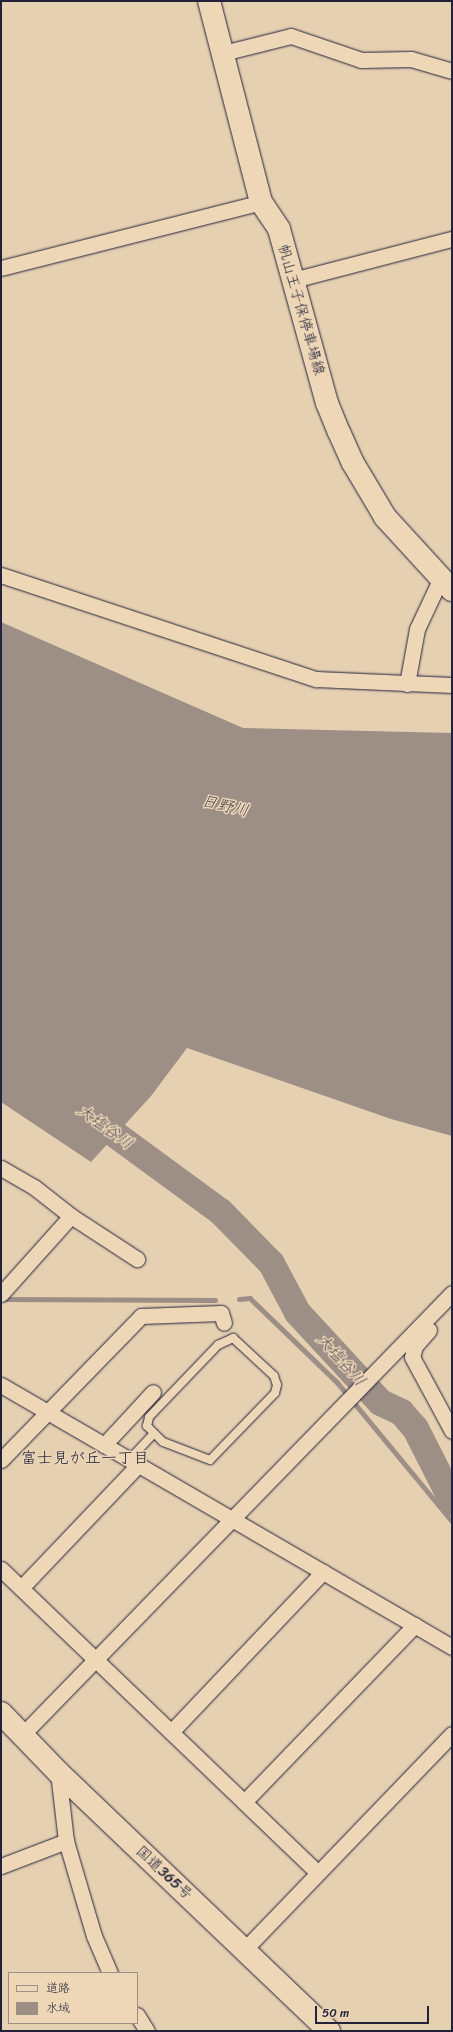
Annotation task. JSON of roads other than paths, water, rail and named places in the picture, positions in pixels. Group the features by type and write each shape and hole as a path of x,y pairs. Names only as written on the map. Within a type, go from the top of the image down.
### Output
{"main road":[{"name":"帆山王子保停車場線","path":"210,1 261,202 278,230 327,403 353,463 385,517 446,585"},
{"name":"国道365号","path":"1,1714 23,1734 58,1772 245,1949 329,2031"}],"street":[{"path":"223,53 291,36 361,60 411,59 452,71"},
{"path":"1,268 261,202"},
{"path":"293,280 452,238"},
{"path":"1,575 316,679 452,685"},
{"path":"407,684 417,629 446,585"},
{"path":"2,1171 34,1187 71,1216 137,1259"},
{"path":"1,1294 71,1216"},
{"path":"23,1734 234,1520 343,1404 448,1297"},
{"path":"448,1297 433,1324 413,1349 412,1357 452,1431"},
{"path":"1,1460 141,1316 221,1313 224,1323"},
{"path":"1,1385 452,1647"},
{"path":"104,1446 153,1392"},
{"path":"20,1588 134,1463"},
{"path":"1,1569 318,1873"},
{"path":"171,1732 323,1572"},
{"path":"244,1802 415,1625"},
{"path":"245,1949 452,1734"},
{"path":"58,1772 66,1841 94,1936 110,1972"},
{"path":"1,1866 66,1841"},
{"path":"138,2016 148,2031"}],"lane":[{"path":"224,1340 236,1340 276,1380 275,1393 210,1460 168,1445 153,1434 147,1426 149,1417 224,1340"},
{"path":"134,1463 153,1434"}],"water":[{"name":"日野川","path":"1,622 243,728 452,733 452,1136 391,1119 187,1048 151,1096 91,1162 1,1102"}],"waterway":[{"name":"大塩谷川","path":"86,1113 220,1211 271,1263 297,1312 380,1402 401,1412 415,1428 452,1501"},
{"path":"239,1299 250,1298 337,1382 452,1521"},
{"path":"3,1299 215,1300"}],"district":[{"name":"富士見が丘一丁目","path":"85,1458"}]}
